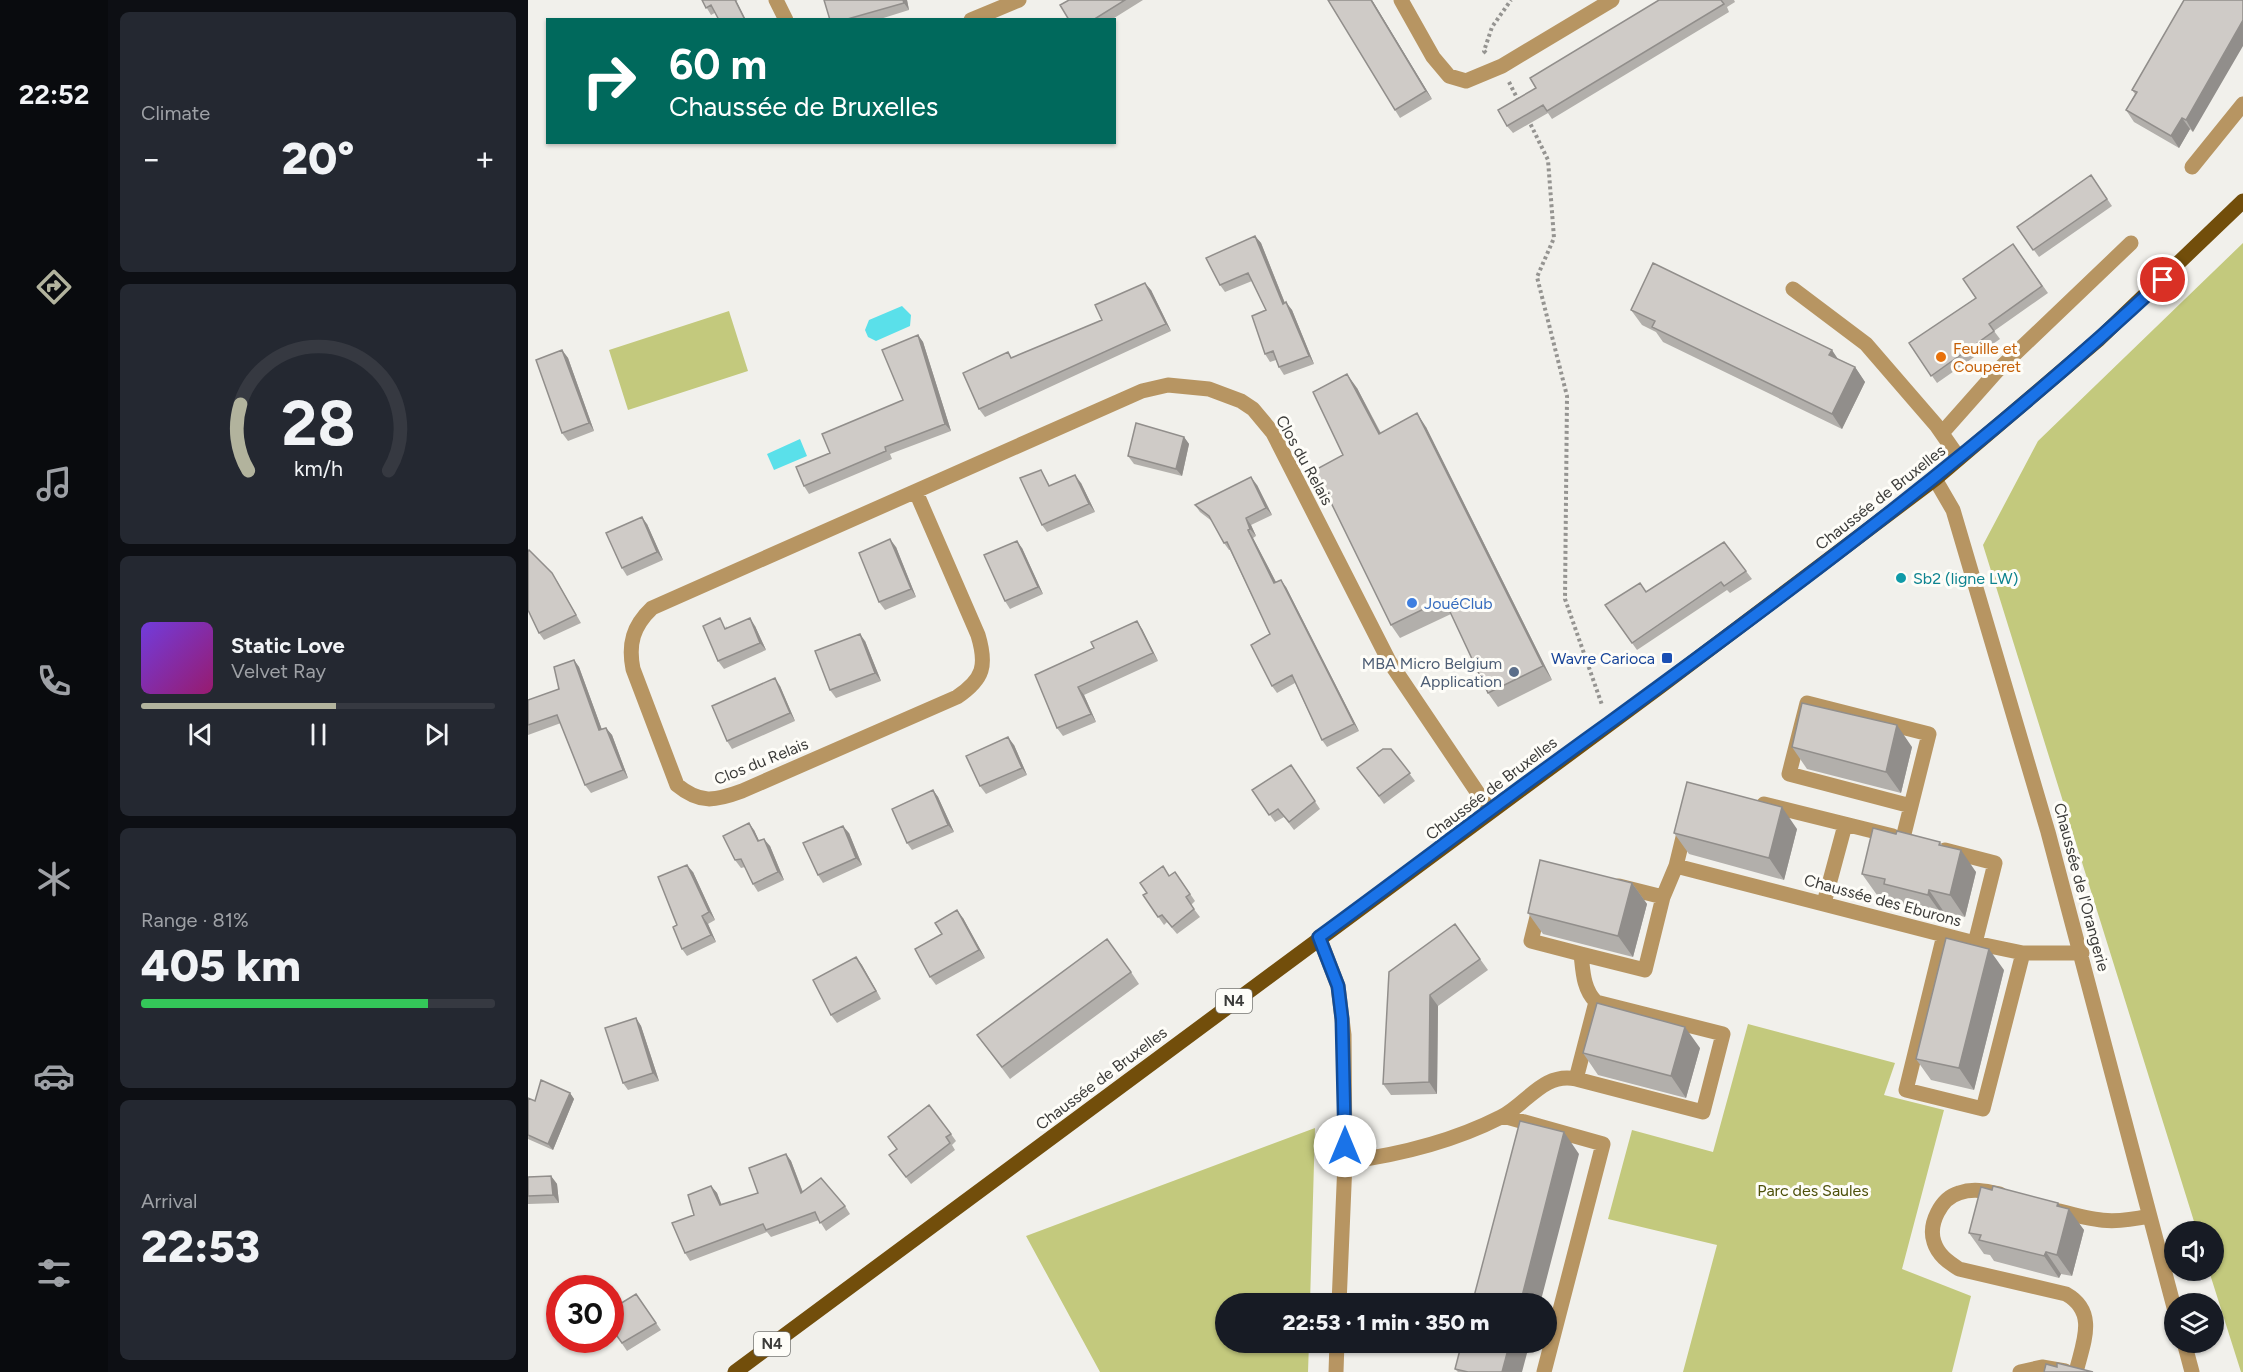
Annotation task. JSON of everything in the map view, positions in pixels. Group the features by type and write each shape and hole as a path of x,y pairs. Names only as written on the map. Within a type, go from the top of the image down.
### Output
{"main road":[{"name":"Chaussée de Bruxelles","path":"735,1372 1935,479 2098,340 2243,201"}],"street":[{"path":"776,0 785,18"},
{"path":"976,18 1019,0"},
{"path":"1401,0 1433,57 1449,76 1466,81 1502,66 1612,0"},
{"path":"2192,167 2243,104"},
{"path":"1942,433 1997,371 2131,243"},
{"path":"1793,289 1866,344 1942,433 1959,458"},
{"name":"Clos du Relais","path":"916,492 978,635 985,656 980,676 957,697 742,791 720,800 692,797 677,784 633,669 629,651 640,619 652,608 1142,391 1168,385 1197,387 1221,392 1241,401 1253,409 1273,433 1389,661 1490,811"},
{"name":"Chaussée de l'Orangerie","path":"1935,479 1953,510 2082,953 2170,1293"},
{"path":"1911,806 1789,774 1807,703 1929,734 1911,806 1914,841"},
{"path":"1748,800 1995,863 1975,943"},
{"path":"1544,891 1530,941 1645,970 1663,897 1676,866 1689,810"},
{"path":"1824,903 1845,825"},
{"name":"Chaussée des Eburons","path":"1676,866 1975,943 2023,953 2082,953"},
{"path":"1606,883 1663,897"},
{"path":"1944,935 1906,1090 1983,1109 2023,953"},
{"path":"1319,937 1338,986 1344,1035 1345,1162 1339,1293"},
{"path":"1345,1162 1399,1154 1483,1126 1503,1116 1541,1085 1565,1077 1702,1112 1723,1034 1596,1002 1589,995 1584,979 1581,954"},
{"path":"1576,1079 1596,1002"},
{"path":"1503,1116 1528,1130 1603,1144 1544,1372"},
{"path":"2010,1197 1972,1190 1957,1193 1948,1198 1936,1217 1934,1242 1946,1261 1959,1269 2066,1294 2076,1300 2085,1313 2076,1372"},
{"path":"2045,1207 2091,1219 2121,1222 2149,1216"},
{"path":"1336,1372 1337,1353"},
{"path":"2187,1353 2192,1372"},
{"path":"2020,1372 2042,1367 2068,1372"}],"path":[{"path":"1492,27 1511,0"},
{"path":"1502,66 1548,160 1554,238 1537,277 1567,396 1565,599 1608,723"}],"green space":[{"path":"2243,243 2243,1372 2241,1372 2224,1318 2224,1293 2216,1293 2212,1281 2224,1281 2224,1221 2194,1221 1983,545 2038,441"},
{"path":"729,311 748,371 628,410 609,350"},
{"name":"Parc des Saules","path":"1748,1024 1895,1063 1884,1095 1944,1110 1902,1269 1971,1296 1952,1372 1683,1372 1717,1245 1608,1219 1632,1130 1713,1152"},
{"path":"1315,1128 1310,1293 1215,1293 1215,1353 1309,1353 1308,1372 1100,1372 1026,1236"}],"water":[{"path":"902,306 911,315 910,326 876,341 868,337 865,330 869,320"},
{"path":"800,439 807,456 774,470 767,454"}],"building":[{"path":"702,0 735,0 744,18 718,18 711,5 706,8"},
{"path":"824,0 903,0 904,3 851,18 829,18"},
{"path":"1069,0 1125,0 1096,18 1068,18 1060,5"},
{"path":"1328,0 1371,0 1426,91 1395,110"},
{"path":"1659,0 1721,0 1724,4 1547,111 1543,105 1507,126 1498,110 1536,88 1530,78"},
{"path":"2184,0 2243,0 2243,20 2186,120 2182,118 2171,136 2126,110 2137,92 2132,90"},
{"path":"2091,175 2107,199 2033,250 2017,227"},
{"path":"1255,236 1283,304 1286,302 1309,356 1279,367 1273,351 1265,354 1252,316 1266,310 1248,273 1220,285 1206,258"},
{"path":"2013,244 2042,286 1989,324 1994,331 1931,376 1909,343 1976,298 1963,279"},
{"path":"1653,263 1832,350 1829,355 1855,367 1832,414 1652,327 1655,321 1631,310"},
{"path":"1145,283 1166,324 979,409 963,373 1008,352 1011,358 1102,320 1095,305"},
{"path":"918,335 945,424 885,447 886,451 804,486 796,467 830,453 822,434 903,400 882,350"},
{"path":"562,350 589,423 562,433 536,360"},
{"path":"1347,374 1379,434 1417,413 1543,666 1488,693 1444,599 1391,625 1315,470 1343,455 1313,392"},
{"path":"1136,423 1184,437 1176,469 1128,456"},
{"path":"1041,470 1049,486 1075,475 1089,504 1042,525 1020,478"},
{"path":"1251,477 1266,508 1246,518 1250,529 1248,530 1274,583 1281,580 1354,724 1322,740 1292,675 1272,686 1251,645 1270,634 1227,542 1224,543 1209,516 1195,505"},
{"path":"642,517 657,552 622,568 606,533"},
{"path":"890,539 911,589 879,602 859,553"},
{"path":"1017,541 1038,587 1005,601 984,555"},
{"path":"1724,542 1746,571 1724,586 1721,582 1632,643 1605,605 1640,583 1646,592"},
{"path":"529,550 552,573 576,615 539,633 528,610"},
{"path":"720,618 725,629 750,618 760,643 718,661 703,626"},
{"path":"1137,621 1153,653 1078,687 1091,714 1057,728 1035,675 1094,648 1091,642"},
{"path":"860,634 875,673 830,690 815,651"},
{"path":"574,660 599,730 606,728 623,770 585,785 557,715 528,725 528,700 559,689 554,667"},
{"path":"775,678 790,713 727,741 712,706"},
{"path":"1802,703 1897,725 1886,772 1792,747"},
{"path":"1008,737 1022,768 980,786 966,756"},
{"path":"1383,749 1391,749 1410,773 1379,796 1357,768"},
{"path":"1291,765 1315,801 1289,822 1278,809 1269,815 1252,790"},
{"path":"1687,782 1782,807 1769,858 1674,833"},
{"path":"933,790 948,825 907,843 892,809"},
{"path":"749,823 758,841 764,839 778,872 753,884 741,859 735,860 723,836"},
{"path":"843,826 856,858 818,875 803,843"},
{"path":"1873,828 1896,834 1897,831 1961,850 1950,895 1929,890 1928,895 1884,884 1885,879 1862,874"},
{"path":"1540,860 1632,883 1618,936 1528,913"},
{"path":"687,865 709,912 702,916 711,935 682,949 673,927 677,925 658,877"},
{"path":"1163,866 1169,876 1175,872 1190,894 1186,897 1194,909 1172,927 1162,915 1158,917 1143,895 1147,893 1140,883"},
{"path":"957,910 979,950 930,977 915,949 942,934 935,923"},
{"path":"1455,924 1480,959 1430,995 1429,1082 1383,1084 1389,972"},
{"path":"1946,938 1989,949 1959,1068 1916,1059"},
{"path":"1107,939 1131,972 1002,1067 977,1035"},
{"path":"856,957 876,991 831,1015 813,980"},
{"path":"1597,1003 1685,1027 1671,1076 1583,1053"},
{"path":"636,1018 653,1073 623,1083 605,1028"},
{"path":"541,1080 570,1093 548,1144 528,1135 528,1098 535,1101"},
{"path":"929,1105 951,1134 946,1137 950,1143 906,1177 889,1155 897,1149 888,1137"},
{"path":"1520,1121 1564,1132 1523,1293 1475,1293"},
{"path":"786,1154 801,1193 821,1178 845,1206 820,1223 815,1212 766,1230 763,1224 685,1253 672,1223 694,1215 688,1195 711,1186 720,1205 758,1193 749,1168"},
{"path":"551,1176 553,1195 528,1196 528,1177"},
{"path":"1993,1186 2058,1203 2057,1206 2069,1209 2057,1255 2046,1252 2044,1256 1979,1240 1981,1235 1969,1233 1981,1187 1992,1190"},
{"path":"636,1294 656,1323 624,1342 624,1301"},
{"path":"1459,1353 1507,1353 1502,1372 1468,1372 1455,1369"},
{"path":"2057,1363 2093,1372 2044,1372 2046,1364 2057,1367"}],"place":[{"name":"Feuille et Couperet","path":"1941,357"},
{"name":"Sb2 (ligne LW)","path":"1901,578"},
{"name":"JouéClub","path":"1412,603"},
{"name":"Wavre Carioca","path":"1667,658"},
{"name":"MBA Micro Belgium Application","path":"1514,672"}],"route":[{"path":"1345,1146 1344,1035 1338,986 1319,937 1661,686 1935,479 2098,340 2163,280"}]}
